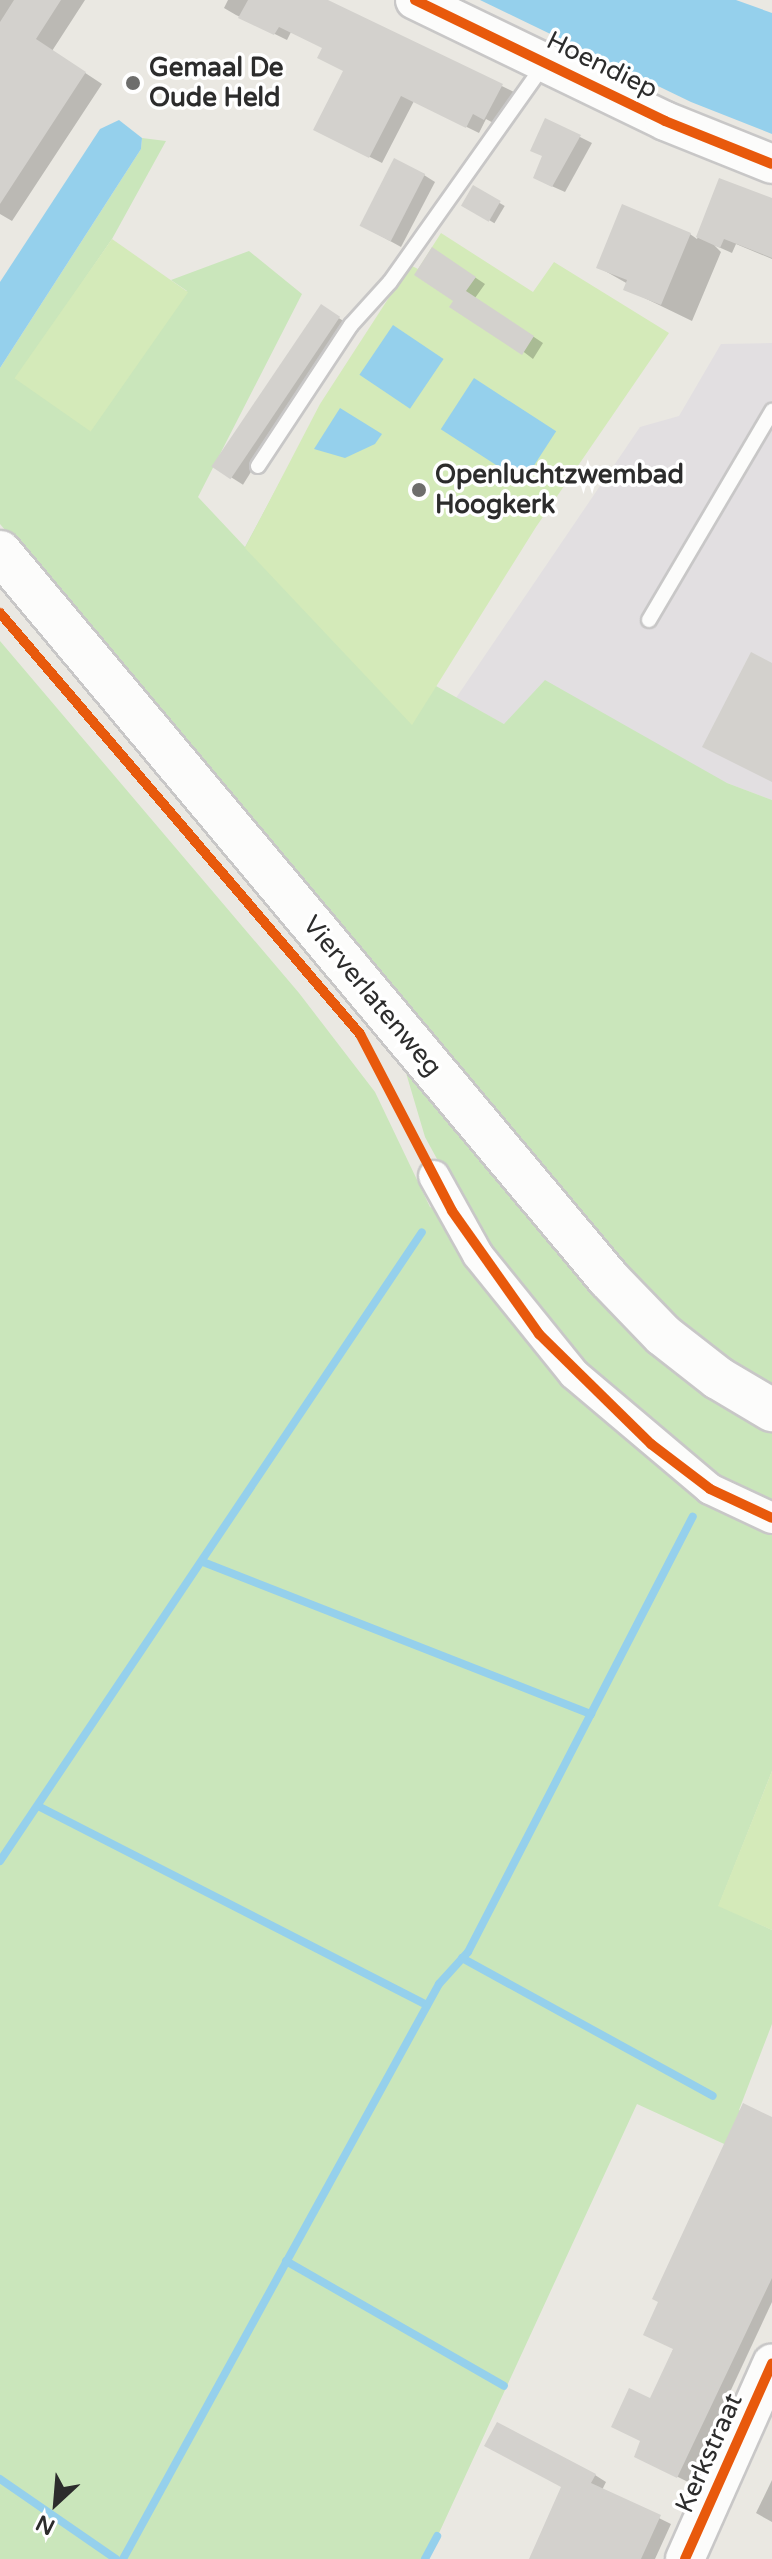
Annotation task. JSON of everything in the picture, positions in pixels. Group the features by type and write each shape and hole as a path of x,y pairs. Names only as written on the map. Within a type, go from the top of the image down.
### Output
{"main road":[{"name":"Vierverlatenweg","path":"0,552 608,1278 663,1335 718,1378 772,1410"}],"street":[{"name":"Hoendiep","path":"415,0 665,121 772,164"},
{"path":"434,1176 478,1255 574,1374 710,1489 772,1518"},
{"name":"Kerkstraat","path":"685,2559 772,2364"}],"lane":[{"path":"258,466 351,325 390,282 546,62"},
{"path":"649,620 772,411"}],"shaded area":[{"path":"772,343 772,800 727,783 504,724 456,698 640,427 679,416 721,344"}],"green space":[{"path":"142,138 166,141 112,239 16,379 187,291 171,280 249,251 302,294 198,497 245,547 295,454 436,686 504,724 545,680 727,783 772,800 772,1390 656,1305 0,524 0,368 141,149"},
{"name":"Openluchtzwembad Hoogkerk","path":"441,233 533,292 554,262 669,333 536,527 412,725 245,548 320,404 410,265 418,269"},
{"path":"112,239 188,292 91,432 14,378"},
{"path":"0,641 299,993 375,1092 430,1207 440,1211 474,1269 772,1528 772,1771 719,1905 772,1930 772,2024 739,2110 772,2129 772,2166 637,2104 427,2559 0,2559"},
{"path":"401,1056 745,1416 772,1432 772,1508 727,1486 596,1379 484,1245 425,1137"},
{"path":"772,1771 772,1930 718,1906"}],"water":[{"path":"480,0 736,0 772,13 772,134 691,102"},
{"path":"119,120 142,138 141,149 0,368 0,282 100,129"},
{"path":"393,325 444,359 410,409 359,375"},
{"path":"474,378 556,431 523,483 441,429"},
{"path":"340,408 382,434 375,444 345,458 314,449"}],"building":[{"path":"14,0 61,0 36,39 86,72 0,204 0,22"},
{"path":"248,0 328,0 503,84 484,120 473,114 466,128 401,96 369,158 313,130 343,71 317,58 322,48 279,27 274,35 238,18"},
{"path":"545,118 581,135 552,187 533,178 542,156 530,151"},
{"path":"394,158 425,174 391,242 359,226"},
{"path":"719,178 772,198 772,258 724,239 720,248 696,237"},
{"path":"473,185 501,201 489,222 461,206"},
{"path":"622,204 691,233 661,305 623,290 627,280 596,268"},
{"path":"432,247 476,277 466,291 534,336 522,355 449,307 453,301 414,275"},
{"path":"321,304 340,317 230,479 211,466"},
{"path":"751,652 772,663 772,782 702,747"},
{"path":"743,2103 772,2117 772,2278 677,2478 634,2457 640,2441 611,2427 629,2388 650,2398 673,2349 643,2335 658,2302 652,2299"},
{"path":"497,2422 596,2474 591,2483 661,2515 641,2559 529,2559 561,2487 484,2446"}],"waterway":[{"path":"0,1861 422,1232"},
{"path":"123,2559 439,1984 468,1952 693,1517"},
{"path":"203,1562 591,1714"},
{"path":"38,1806 427,2005"},
{"path":"462,1958 713,2096"},
{"path":"286,2261 504,2386"},
{"path":"0,2479 116,2559"},
{"path":"425,2559 437,2536"}],"cycle path":[{"path":"415,0 665,121 772,164"},
{"path":"0,613 360,1034 452,1211 539,1334 651,1444 710,1489 772,1518"},
{"path":"685,2559 772,2364"}],"place":[{"name":"Gemaal De Oude Held","path":"133,83"},
{"name":"Openluchtzwembad Hoogkerk","path":"419,490"}]}
